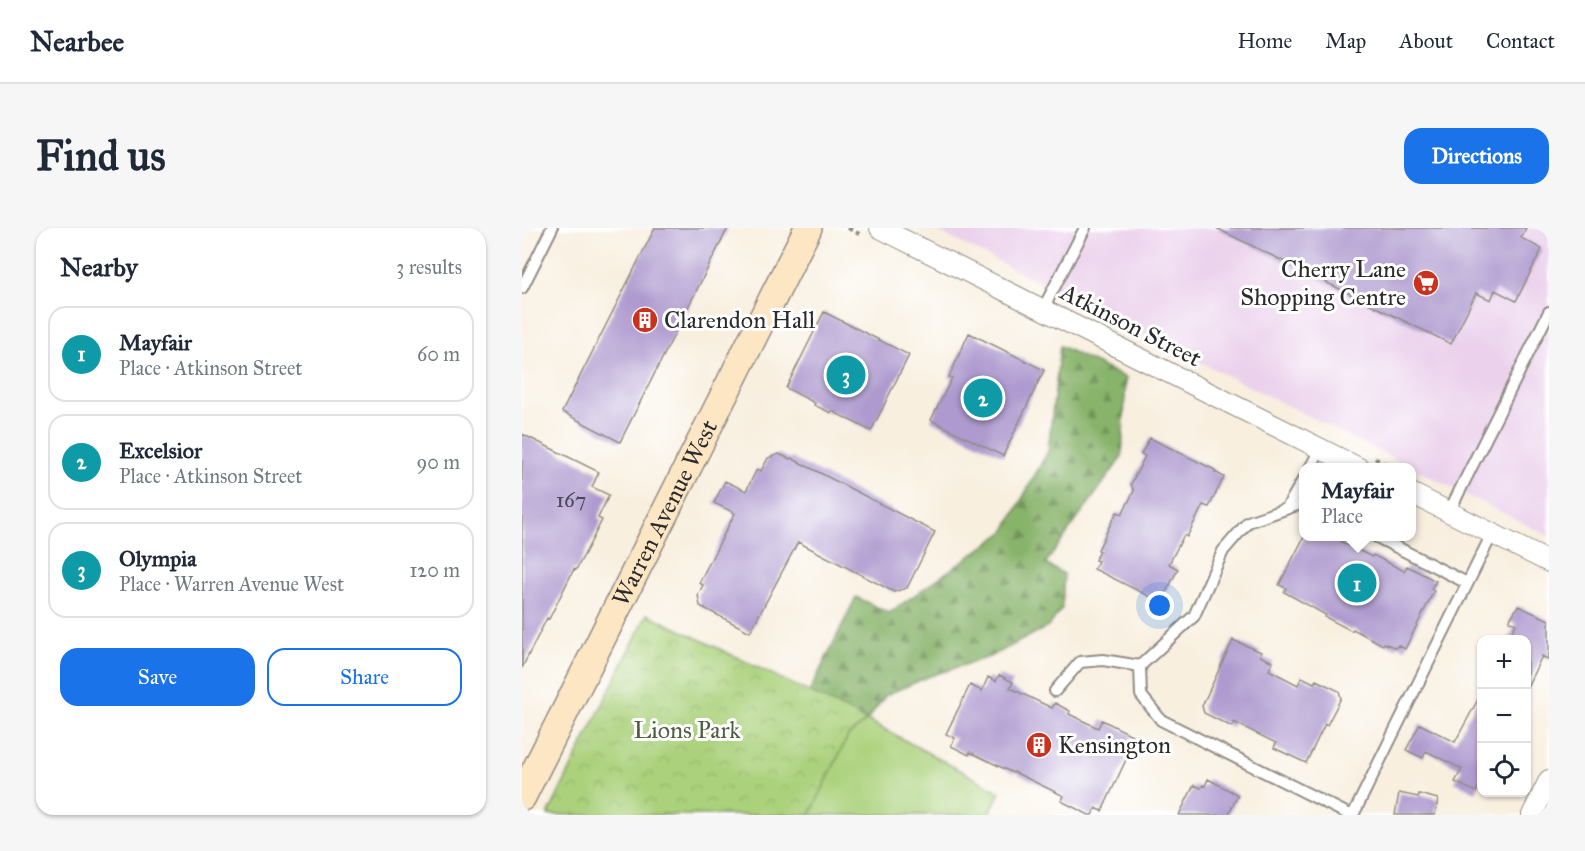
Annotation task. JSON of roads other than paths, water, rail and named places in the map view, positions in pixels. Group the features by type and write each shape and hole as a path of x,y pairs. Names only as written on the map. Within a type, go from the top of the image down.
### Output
{"street":[{"name":"Warren Avenue West","path":"522,797 808,228"},
{"name":"Atkinson Street","path":"880,228 1350,463"},
{"path":"1416,496 1549,562"},
{"path":"1532,815 1549,780"}],"lane":[{"path":"522,288 552,228"},
{"path":"1043,309 1085,228"},
{"path":"1449,512 1549,312"},
{"path":"1313,463 1321,448"},
{"path":"1287,508 1299,487"},
{"path":"1299,504 1248,522 1223,551 1194,616 1140,666 1141,695 1161,720 1352,815 1492,534"},
{"path":"1383,541 1467,583"},
{"path":"1054,691 1080,662 1103,660 1140,666"}],"place":[{"name":"Cherry Lane Shopping Centre","path":"1426,283"},
{"name":"Clarendon Hall","path":"645,320"},
{"name":"Olympia","path":"846,375"},
{"name":"Excelsior","path":"983,398"},
{"name":"Mayfair","path":"1357,583"},
{"name":"Kensington","path":"1039,745"}],"park label":[{"name":"Lions Park","path":"687,730"}]}
